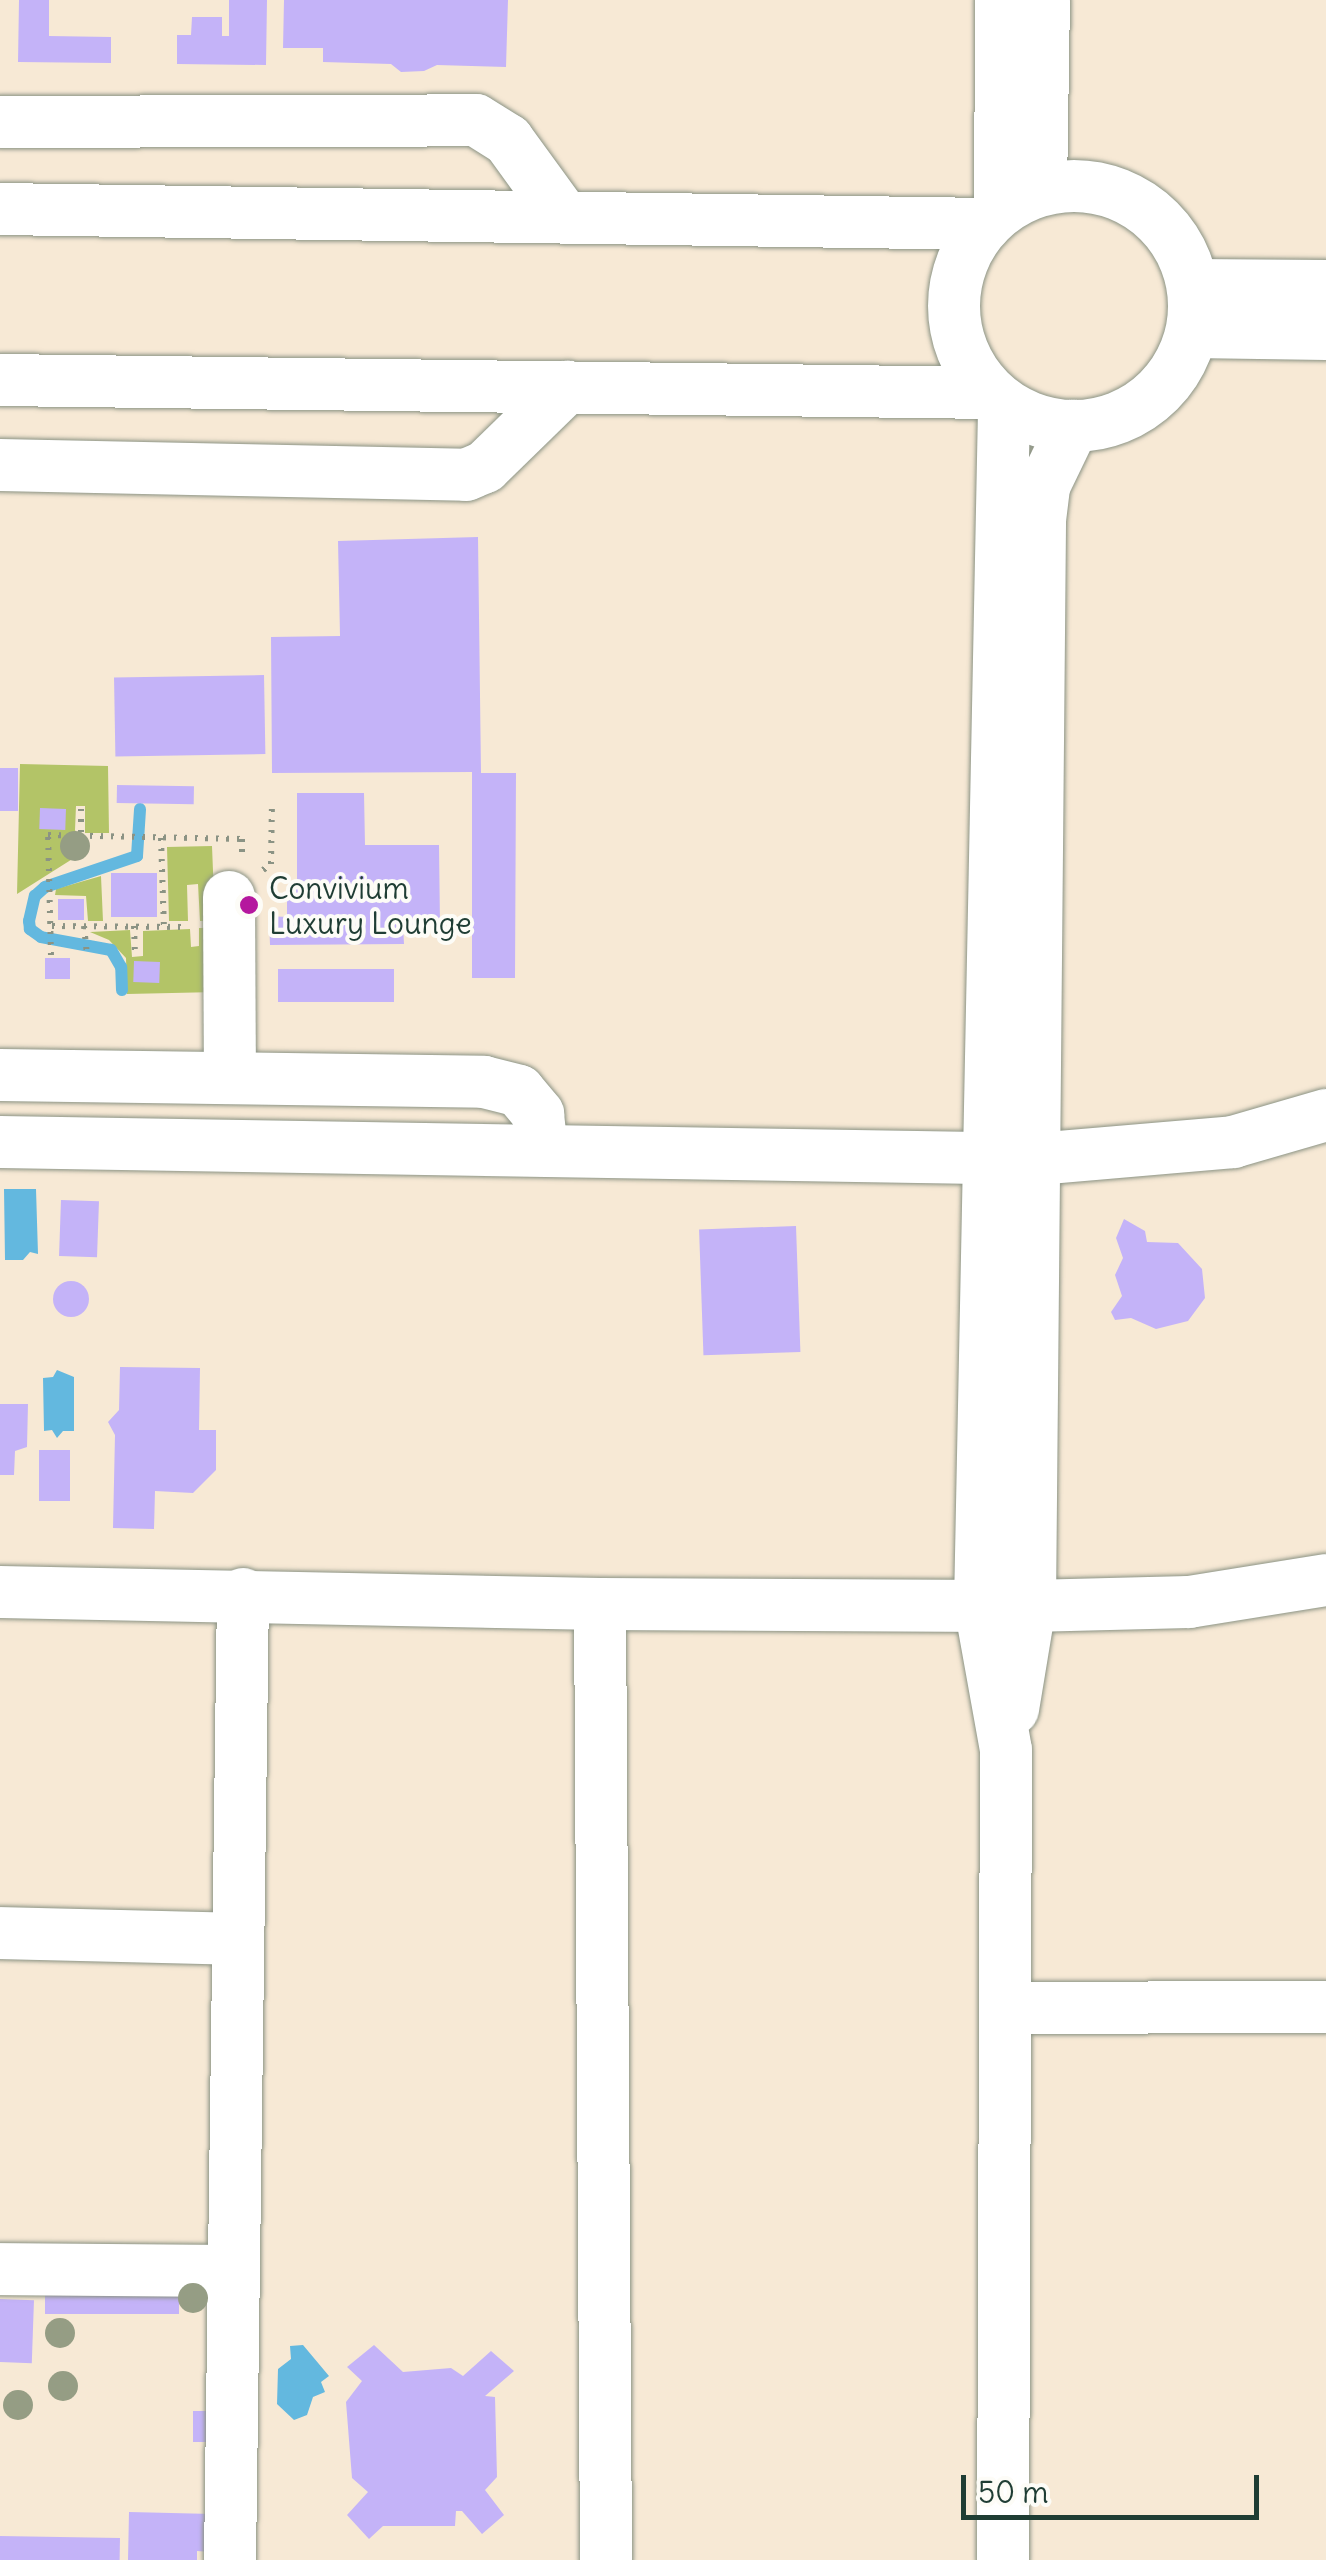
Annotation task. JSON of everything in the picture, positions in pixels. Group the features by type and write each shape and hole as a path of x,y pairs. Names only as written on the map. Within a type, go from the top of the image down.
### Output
{"street":[{"path":"1001,0 1009,208"},
{"path":"0,209 564,217 1009,208 1074,186 1107,191 1138,204 1164,226 1183,254 1193,309 1181,363 1162,390 1136,410 1106,422 1073,426 1037,421 997,399 967,363 955,328 954,290 964,254 1009,208 1044,0"},
{"path":"0,122 476,120 508,140 564,217"},
{"path":"1193,309 1326,286"},
{"path":"1193,309 1326,334"},
{"path":"0,380 567,387 997,399"},
{"path":"0,465 466,474 485,467 567,387"},
{"path":"997,399 1012,1159"},
{"path":"1003,2560 1005,1606 1012,1159 1040,520 1044,486 1073,426"},
{"path":"230,1078 239,900"},
{"path":"0,1075 484,1082 518,1091 538,1114 542,1150"},
{"path":"0,1142 1012,1159 1233,1142 1326,1115"},
{"path":"0,1592 600,1604 1005,1606 1188,1602 1326,1580"},
{"path":"230,2560 242,1594"},
{"path":"600,1604 606,2560"},
{"path":"0,1934 238,1939"},
{"path":"1007,2008 1326,2007"},
{"path":"0,2269 234,2271"}],"path":[{"path":"51,928 164,927 239,900 271,864 272,802"},
{"path":"80,809 82,836"},
{"path":"52,952 48,835 242,839"},
{"path":"161,838 164,927"},
{"path":"134,926 135,956"},
{"path":"85,930 86,950"}],"green space":[{"path":"20,764 108,766 109,833 85,833 85,806 76,806 75,830 85,851 17,894"},
{"path":"212,846 215,921 200,921 198,884 187,885 188,921 169,921 167,847"},
{"path":"101,876 103,921 88,921 86,896 55,895 56,889"},
{"path":"199,928 217,928 217,992 127,994 126,958 109,940 90,932 130,930 132,957 143,956 143,931 190,929 191,947 199,946"}],"water":[{"path":"4,1189 36,1189 38,1254 30,1252 23,1260 5,1260"},
{"path":"57,1370 74,1377 74,1431 63,1431 57,1438 52,1430 44,1431 43,1378 53,1377"},
{"path":"303,2345 329,2376 321,2382 325,2392 313,2397 307,2415 294,2420 277,2404 278,2369 291,2359 290,2346"}],"building":[{"path":"19,0 49,0 49,36 111,37 111,63 18,62"},
{"path":"229,0 267,0 266,65 177,64 177,35 191,35 192,17 222,17 222,36 229,36"},
{"path":"284,0 508,0 506,67 437,65 424,71 401,72 391,64 323,62 323,48 283,48"},
{"path":"478,537 481,773 516,773 515,978 472,978 472,772 272,773 271,637 340,636 338,541"},
{"path":"264,675 265,754 115,757 114,678"},
{"path":"0,768 18,768 18,811 0,811"},
{"path":"117,785 194,786 194,804 117,803"},
{"path":"297,793 364,793 365,845 439,845 440,925 403,925 404,944 270,945 269,916 287,917 287,888 297,888"},
{"path":"40,808 66,809 65,830 39,829"},
{"path":"111,873 157,873 157,917 111,917"},
{"path":"58,899 84,899 84,920 58,920"},
{"path":"45,958 70,958 70,979 45,979"},
{"path":"134,961 160,962 159,983 133,982"},
{"path":"278,969 394,969 394,1002 278,1002"},
{"path":"61,1200 99,1201 97,1257 59,1256"},
{"path":"1124,1219 1145,1231 1147,1242 1178,1243 1202,1269 1205,1298 1188,1321 1156,1329 1131,1318 1115,1320 1111,1312 1122,1296 1115,1275 1123,1258 1116,1238"},
{"path":"796,1226 800,1352 703,1355 699,1229"},
{"path":"71,1281 84,1286 89,1299 84,1312 71,1317 58,1312 53,1299 58,1286"},
{"path":"120,1367 200,1368 199,1430 216,1430 216,1470 193,1493 155,1491 154,1529 113,1528 115,1435 108,1422 119,1410"},
{"path":"0,1404 28,1404 27,1447 15,1451 14,1475 0,1475"},
{"path":"39,1450 70,1450 70,1501 39,1501"},
{"path":"45,2285 179,2285 179,2314 45,2314"},
{"path":"0,2299 34,2300 32,2363 0,2362"},
{"path":"374,2345 403,2372 451,2368 463,2376 491,2351 514,2371 485,2396 495,2397 497,2477 485,2490 504,2515 482,2534 462,2511 456,2511 455,2526 383,2526 369,2539 347,2515 368,2492 352,2478 346,2402 362,2381 347,2367"},
{"path":"193,2411 222,2411 222,2442 193,2442"},
{"path":"129,2512 213,2514 212,2552 197,2551 197,2560 128,2560"},
{"path":"0,2536 120,2538 120,2560 0,2560"}],"waterway":[{"path":"122,990 121,967 111,950 41,937 30,929 29,921 35,896 45,887 137,856 140,809"}],"place":[{"name":"Convivium Luxury Lounge","path":"249,905"}]}
